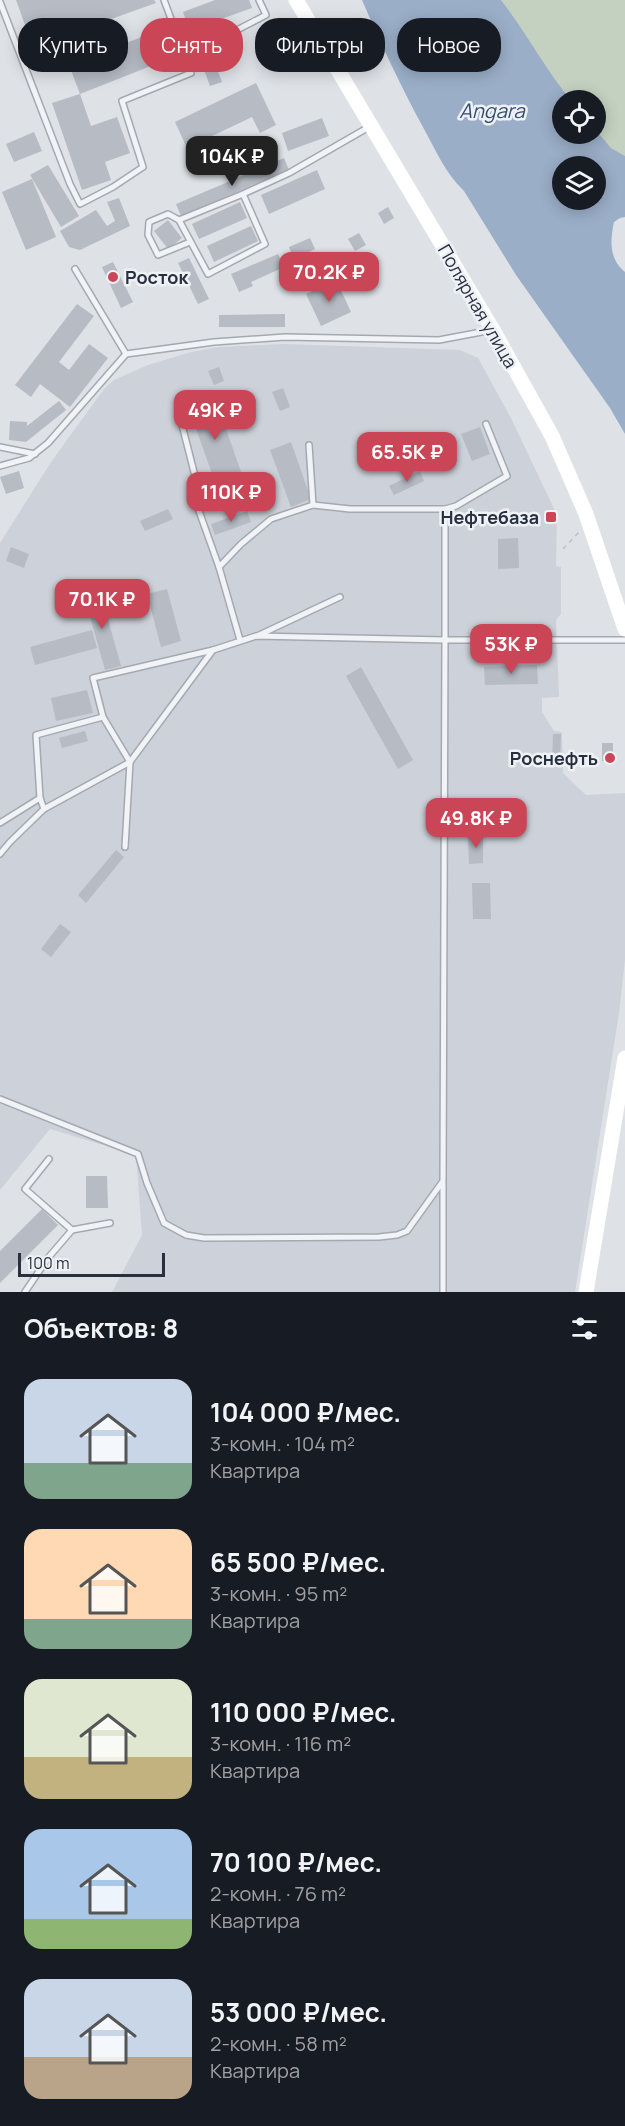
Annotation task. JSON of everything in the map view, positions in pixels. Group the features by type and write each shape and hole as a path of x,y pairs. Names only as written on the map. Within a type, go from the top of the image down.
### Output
{"main road":[{"name":"Полярная улица","path":"296,0 493,330 556,446 586,514 625,629"},
{"path":"586,1292 625,1058"}],"lane":[{"path":"0,2 69,184 81,204 113,187 143,167 122,101 191,73 164,0"},
{"path":"243,27 266,15 259,0"},
{"path":"179,220 289,172 370,126"},
{"path":"190,242 158,255 148,236 149,222 168,214 179,220 208,274 265,244 243,194"},
{"path":"75,269 126,354"},
{"path":"0,466 29,458 48,443 126,354 214,342 285,338 439,340 493,330"},
{"path":"180,417 195,476 194,497 219,567 240,640"},
{"path":"219,567 241,544 271,519 312,505 350,509 445,509 456,506 507,476 486,424"},
{"path":"309,445 312,505"},
{"path":"0,447 35,454"},
{"path":"443,1292 445,509"},
{"path":"125,847 130,762 103,717 93,678 213,650 256,636 340,597"},
{"path":"256,636 445,640 625,640"},
{"path":"0,855 44,809 130,762 213,650"},
{"path":"44,809 40,798 36,735 103,717"},
{"path":"0,823 40,798"},
{"path":"0,1099 138,1154 147,1183 164,1223 186,1235 204,1238 397,1235 414,1224 443,1181"},
{"path":"49,1159 25,1189 72,1230"},
{"path":"25,1292 48,1258 72,1230 110,1223"}],"path":[{"path":"563,549 582,529"}],"shaded area":[{"name":"Нефтебаза","path":"284,344 460,350 478,358 511,418 557,515 556,566 561,567 561,614 556,620 559,697 542,698 542,712 554,731 562,732 563,773 586,795 625,793 625,960 619,1013 575,1292 112,1292 142,1235 136,1155 50,1129 0,1190 0,543 51,462 104,389 114,380 148,365 191,352 218,347"}],"green space":[{"path":"501,0 625,0 625,156 611,148 606,142 606,90 564,90"}],"water":[{"name":"Angara","path":"362,0 501,0 564,90 552,90 552,144 606,144 606,142 611,148 625,156 625,217 614,222 612,249 616,261 625,272 625,434 610,408 516,275 464,191 442,162 385,50 385,18 370,18"}],"building":[{"path":"16,0 154,0 156,3 114,18 23,18"},
{"path":"215,0 249,0 252,8 224,18 185,18 183,12"},
{"path":"140,38 140,70 80,94 72,72 128,72 128,42"},
{"path":"205,72 218,72 222,82 210,86"},
{"path":"256,83 276,125 260,133 252,117 187,148 175,122"},
{"path":"80,94 91,126 117,117 130,153 105,162 111,180 82,190 52,103"},
{"path":"322,118 329,136 288,151 282,133"},
{"path":"34,132 42,151 14,162 6,144"},
{"path":"233,146 239,163 210,173 204,156"},
{"path":"284,158 289,170 181,216 176,204"},
{"path":"48,165 79,216 61,227 30,175"},
{"path":"317,170 325,189 269,214 261,195"},
{"path":"32,179 56,237 26,250 2,192"},
{"path":"119,198 130,226 80,250 69,247 60,231 96,210 107,226 115,221 107,202"},
{"path":"240,202 247,218 199,239 192,224"},
{"path":"388,207 394,218 384,224 378,213"},
{"path":"168,220 182,238 168,249 154,231"},
{"path":"251,226 258,241 214,262 207,246"},
{"path":"359,233 366,245 355,251 348,239"},
{"path":"310,238 315,249 294,259 289,247"},
{"path":"278,254 284,267 251,282 253,286 239,292 231,274"},
{"path":"189,258 209,299 198,304 178,263"},
{"path":"113,262 133,302 121,308 102,267"},
{"path":"336,280 351,312 321,326 306,294"},
{"path":"77,304 94,316 59,362 69,370 89,344 108,358 70,407 40,384 31,397 15,385"},
{"path":"285,314 285,327 219,327 219,315"},
{"path":"219,367 224,381 214,385 208,371"},
{"path":"283,388 290,407 280,411 272,392"},
{"path":"216,400 241,472 215,482 189,409"},
{"path":"59,401 66,410 26,442 9,440 10,421 27,422 27,426"},
{"path":"480,427 490,454 472,461 461,434"},
{"path":"291,442 311,499 291,507 270,450"},
{"path":"19,471 24,488 6,494 0,477"},
{"path":"420,471 424,481 394,495 389,486"},
{"path":"168,509 173,519 145,531 140,521"},
{"path":"247,511 251,522 215,535 211,524"},
{"path":"518,538 519,568 498,569 498,539"},
{"path":"11,547 29,554 24,568 6,561"},
{"path":"167,589 181,641 161,647 147,594"},
{"path":"100,591 121,666 105,670 84,595"},
{"path":"92,630 97,648 35,665 30,647"},
{"path":"537,665 538,684 485,685 484,667"},
{"path":"361,667 413,760 398,769 346,676"},
{"path":"87,690 93,713 56,721 51,698"},
{"path":"85,731 88,741 62,748 59,738"},
{"path":"553,734 561,734 560,764 552,764"},
{"path":"602,743 613,743 613,761 602,761"},
{"path":"468,834 483,834 483,863 469,864"},
{"path":"116,850 124,857 86,903 78,895"},
{"path":"472,883 490,883 491,919 473,919"},
{"path":"60,924 71,932 51,957 41,949"},
{"path":"86,1176 107,1176 108,1208 86,1208"},
{"path":"42,1209 58,1225 0,1283 0,1251"}],"place":[{"name":"Росток","path":"113,277"},
{"name":"Нефтебаза","path":"551,517"},
{"name":"Роснефть","path":"610,758"}]}
